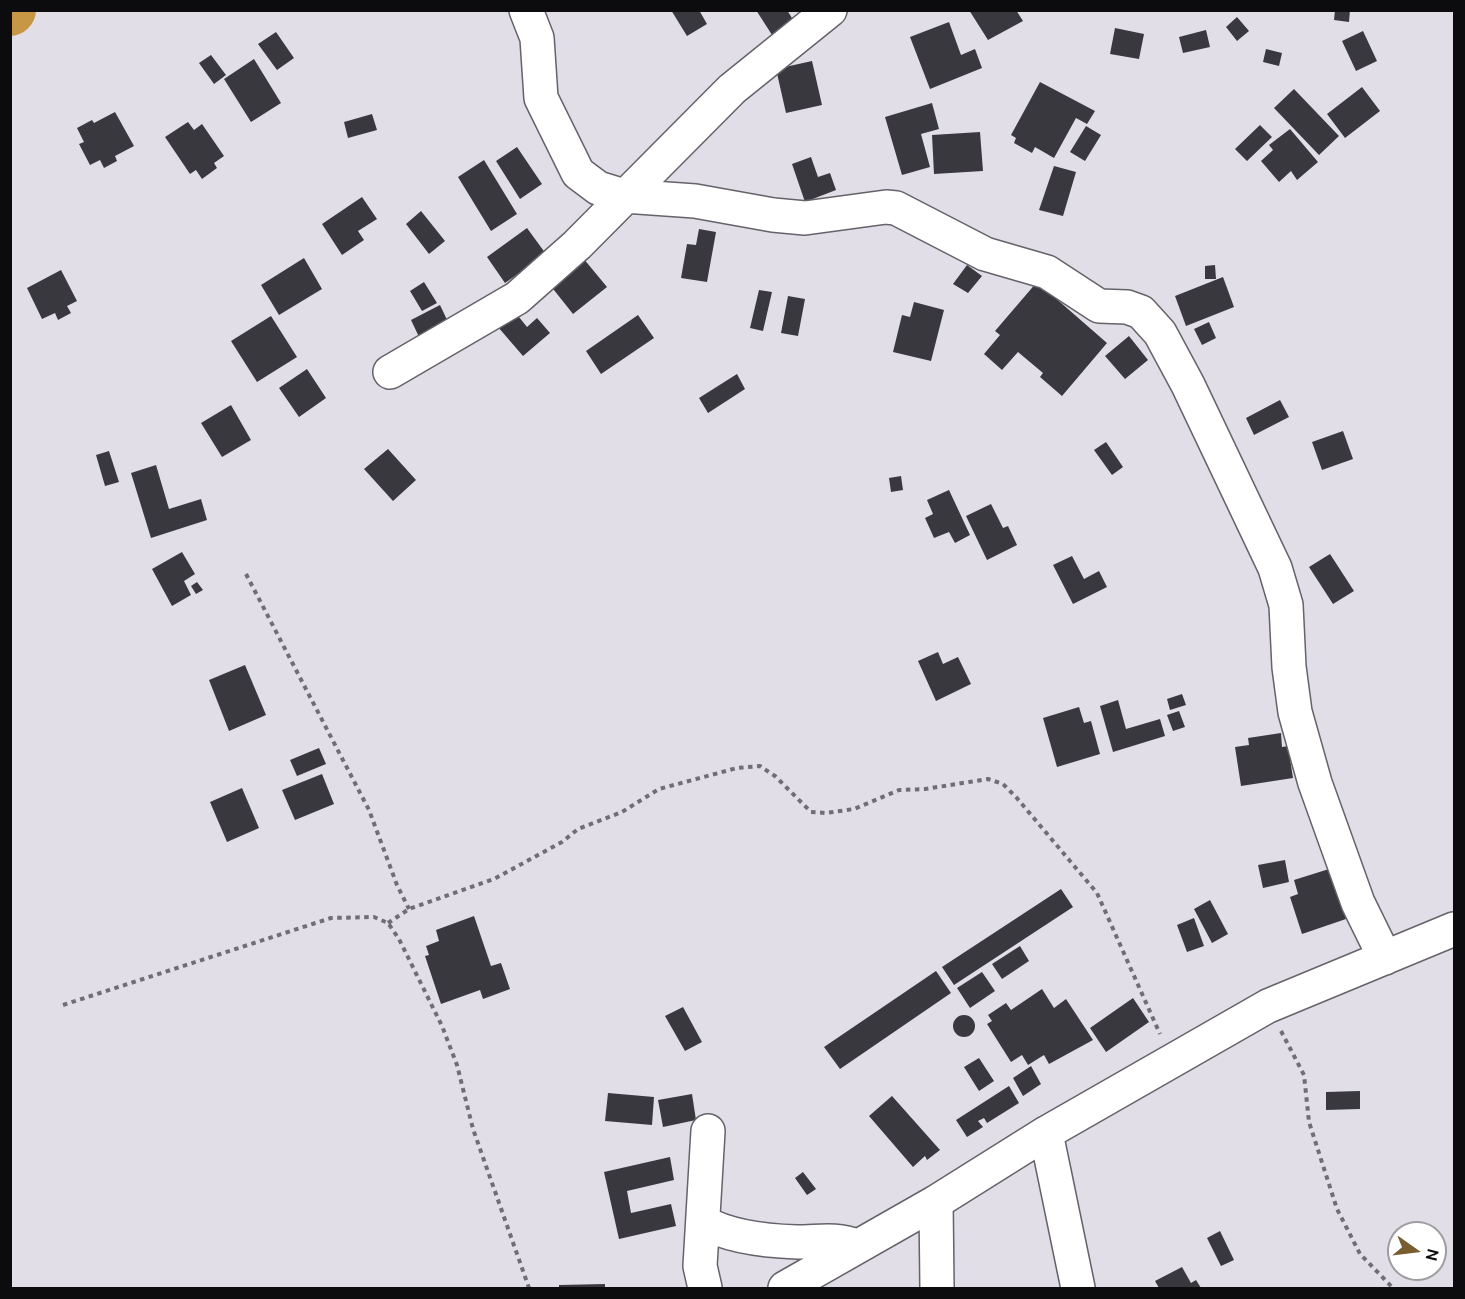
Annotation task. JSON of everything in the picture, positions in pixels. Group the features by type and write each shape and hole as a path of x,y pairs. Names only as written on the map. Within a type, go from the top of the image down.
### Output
{"street":[{"path":"526,10 537,38 541,98 579,173 598,188 624,196 695,201 773,215 805,218 886,207 896,208 977,250 1047,273 1100,306 1127,307 1141,312 1160,333 1188,385 1275,568 1286,604 1288,667 1295,712 1315,783 1358,903 1385,958"},
{"path":"390,372 517,298 577,245 732,89 830,10"},
{"path":"785,1288 936,1202 1046,1133 1268,1006 1455,929"},
{"path":"705,1288 700,1266 708,1131"},
{"path":"1046,1133 1078,1288"},
{"path":"936,1202 937,1288"},
{"path":"702,1222 731,1233 797,1242 835,1240 857,1246"}],"path":[{"path":"246,574 369,810 386,857 409,909"},
{"path":"388,923 409,909 494,879 562,842 579,829 622,812 659,789 737,768 760,766 775,776 811,812 826,813 854,809 898,790 925,789 988,779 1003,784 1016,797 1097,893 1148,1004 1171,1062"},
{"path":"63,1005 331,918 374,917 388,923 409,958 442,1026 457,1065 473,1129 529,1288"},
{"path":"1268,1006 1304,1075 1309,1122 1337,1209 1360,1254 1393,1288"}],"building":[{"path":"671,10 699,10 707,24 687,36"},
{"path":"756,10 787,10 795,23 774,38"},
{"path":"969,10 1016,10 1023,21 988,40"},
{"path":"1335,10 1350,10 1349,22 1334,20"},
{"path":"1237,17 1249,31 1237,41 1226,27"},
{"path":"949,22 961,55 975,49 982,68 930,89 910,37"},
{"path":"1115,28 1144,34 1139,59 1110,54"},
{"path":"1206,30 1210,47 1183,53 1179,37"},
{"path":"1363,31 1377,61 1356,71 1342,41"},
{"path":"276,32 294,58 277,70 258,44"},
{"path":"1266,49 1282,53 1279,66 1263,62"},
{"path":"211,55 226,75 214,84 199,63"},
{"path":"254,59 281,103 251,122 224,79"},
{"path":"812,61 822,105 786,113 776,69"},
{"path":"1040,82 1095,111 1087,124 1076,118 1054,158 1035,147 1032,153 1014,143 1016,138 1011,135"},
{"path":"1362,87 1380,111 1345,138 1327,114"},
{"path":"1294,89 1339,136 1319,155 1274,108"},
{"path":"932,103 939,129 921,134 930,167 902,175 885,117"},
{"path":"115,112 134,146 115,156 117,161 104,168 100,160 90,165 79,144 84,142 77,128 92,120 94,123"},
{"path":"372,114 377,130 348,138 344,122"},
{"path":"188,122 194,130 202,124 224,156 214,163 217,168 202,179 196,170 190,174 165,137"},
{"path":"1260,125 1272,137 1247,161 1235,149"},
{"path":"1086,126 1101,135 1085,161 1070,152"},
{"path":"1290,129 1318,162 1297,180 1291,171 1279,182 1261,161 1273,150 1269,145"},
{"path":"980,132 983,171 934,174 932,135"},
{"path":"517,147 542,184 520,199 496,161"},
{"path":"811,157 818,177 830,173 836,190 805,202 792,164"},
{"path":"484,160 517,214 491,231 458,177"},
{"path":"1054,166 1076,172 1063,216 1039,210"},
{"path":"362,197 377,219 358,231 364,240 342,255 322,224"},
{"path":"421,211 445,241 429,254 406,224"},
{"path":"527,228 546,254 505,283 487,257"},
{"path":"699,229 716,232 707,282 681,278 687,244 696,245"},
{"path":"304,258 322,289 279,315 261,285"},
{"path":"583,258 607,287 573,314 550,285"},
{"path":"967,265 982,276 968,293 953,284"},
{"path":"1215,265 1216,279 1205,279 1205,266"},
{"path":"61,270 77,301 67,306 71,313 58,320 55,313 42,319 27,288"},
{"path":"1223,277 1234,307 1186,326 1175,296"},
{"path":"424,282 437,303 422,311 410,291"},
{"path":"1037,282 1107,343 1062,396 1040,377 1043,373 1018,352 1002,370 984,354 1000,335 995,331"},
{"path":"759,290 772,292 763,331 750,328"},
{"path":"788,296 805,299 798,336 781,333"},
{"path":"914,302 944,310 931,361 893,352 902,315 910,317"},
{"path":"440,305 449,324 420,339 411,320"},
{"path":"515,312 527,327 537,318 550,333 523,356 498,327"},
{"path":"638,315 654,338 601,374 586,351"},
{"path":"271,316 297,357 257,382 231,341"},
{"path":"1209,322 1216,338 1202,345 1194,329"},
{"path":"1129,336 1148,360 1125,379 1105,356"},
{"path":"307,369 326,398 299,417 279,388"},
{"path":"737,374 745,389 708,413 699,398"},
{"path":"1280,400 1289,417 1254,435 1246,418"},
{"path":"231,405 251,440 222,457 201,423"},
{"path":"1343,431 1353,459 1322,470 1312,442"},
{"path":"1106,442 1123,467 1112,475 1094,450"},
{"path":"388,449 416,480 393,501 364,469"},
{"path":"109,451 119,482 105,486 96,455"},
{"path":"156,465 169,509 201,499 207,520 151,538 131,473"},
{"path":"901,476 903,490 891,492 889,478"},
{"path":"949,490 970,535 955,543 949,532 934,538 925,518 933,514 927,500"},
{"path":"991,504 1003,528 1008,526 1017,545 987,560 966,516"},
{"path":"182,552 195,574 184,581 191,595 172,606 152,569"},
{"path":"1330,554 1354,591 1333,604 1309,567"},
{"path":"1072,556 1084,579 1099,571 1107,587 1073,604 1053,565"},
{"path":"197,582 203,590 196,594 191,586"},
{"path":"938,652 943,664 958,657 971,684 936,701 918,661"},
{"path":"245,665 266,715 229,731 209,680"},
{"path":"1182,694 1186,705 1170,710 1167,699"},
{"path":"1118,700 1126,729 1160,719 1165,736 1113,752 1100,706"},
{"path":"1079,707 1084,723 1091,721 1100,754 1057,767 1043,718"},
{"path":"1179,711 1185,727 1173,731 1167,715"},
{"path":"1281,733 1282,747 1288,746 1293,778 1241,786 1235,747 1249,745 1248,738"},
{"path":"319,748 326,764 297,776 290,760"},
{"path":"322,774 334,804 295,820 282,790"},
{"path":"242,788 259,828 227,842 210,802"},
{"path":"1285,860 1289,882 1263,888 1258,865"},
{"path":"1329,869 1346,919 1302,934 1290,897 1298,894 1294,880"},
{"path":"1061,889 1073,907 954,985 942,967"},
{"path":"1210,900 1228,934 1212,943 1194,909"},
{"path":"474,916 491,966 501,963 510,989 483,999 480,990 441,1004 425,956 429,955 426,946 439,941 436,930"},
{"path":"1194,918 1204,946 1187,952 1177,925"},
{"path":"1020,946 1029,961 1002,979 992,964"},
{"path":"936,971 951,993 840,1069 824,1047"},
{"path":"982,972 995,991 970,1008 957,988"},
{"path":"1042,989 1054,1008 1066,999 1093,1040 1049,1064 1044,1055 1028,1065 1022,1055 1011,1062 987,1024 992,1021 988,1015 1006,1003 1011,1010"},
{"path":"1133,998 1149,1022 1106,1052 1090,1028"},
{"path":"683,1007 702,1042 685,1051 665,1016"},
{"path":"964,1015 972,1018 975,1026 972,1034 964,1037 956,1034 953,1026 956,1018"},
{"path":"979,1058 994,1081 979,1091 964,1067"},
{"path":"1031,1066 1041,1084 1023,1096 1013,1078"},
{"path":"1009,1086 1019,1103 987,1123 984,1118 978,1121 983,1127 967,1137 956,1120"},
{"path":"1360,1091 1360,1109 1326,1110 1326,1092"},
{"path":"608,1093 654,1097 652,1125 605,1121"},
{"path":"692,1094 696,1120 663,1127 658,1100"},
{"path":"892,1096 940,1150 927,1160 925,1156 913,1167 869,1116"},
{"path":"670,1157 674,1180 627,1191 631,1213 671,1204 676,1226 619,1239 604,1172"},
{"path":"803,1172 816,1189 807,1195 795,1178"},
{"path":"1220,1231 1234,1260 1221,1266 1207,1238"},
{"path":"1182,1267 1191,1283 1196,1280 1201,1288 1159,1288 1155,1281"},
{"path":"605,1284 605,1288 559,1288 559,1285"}]}
